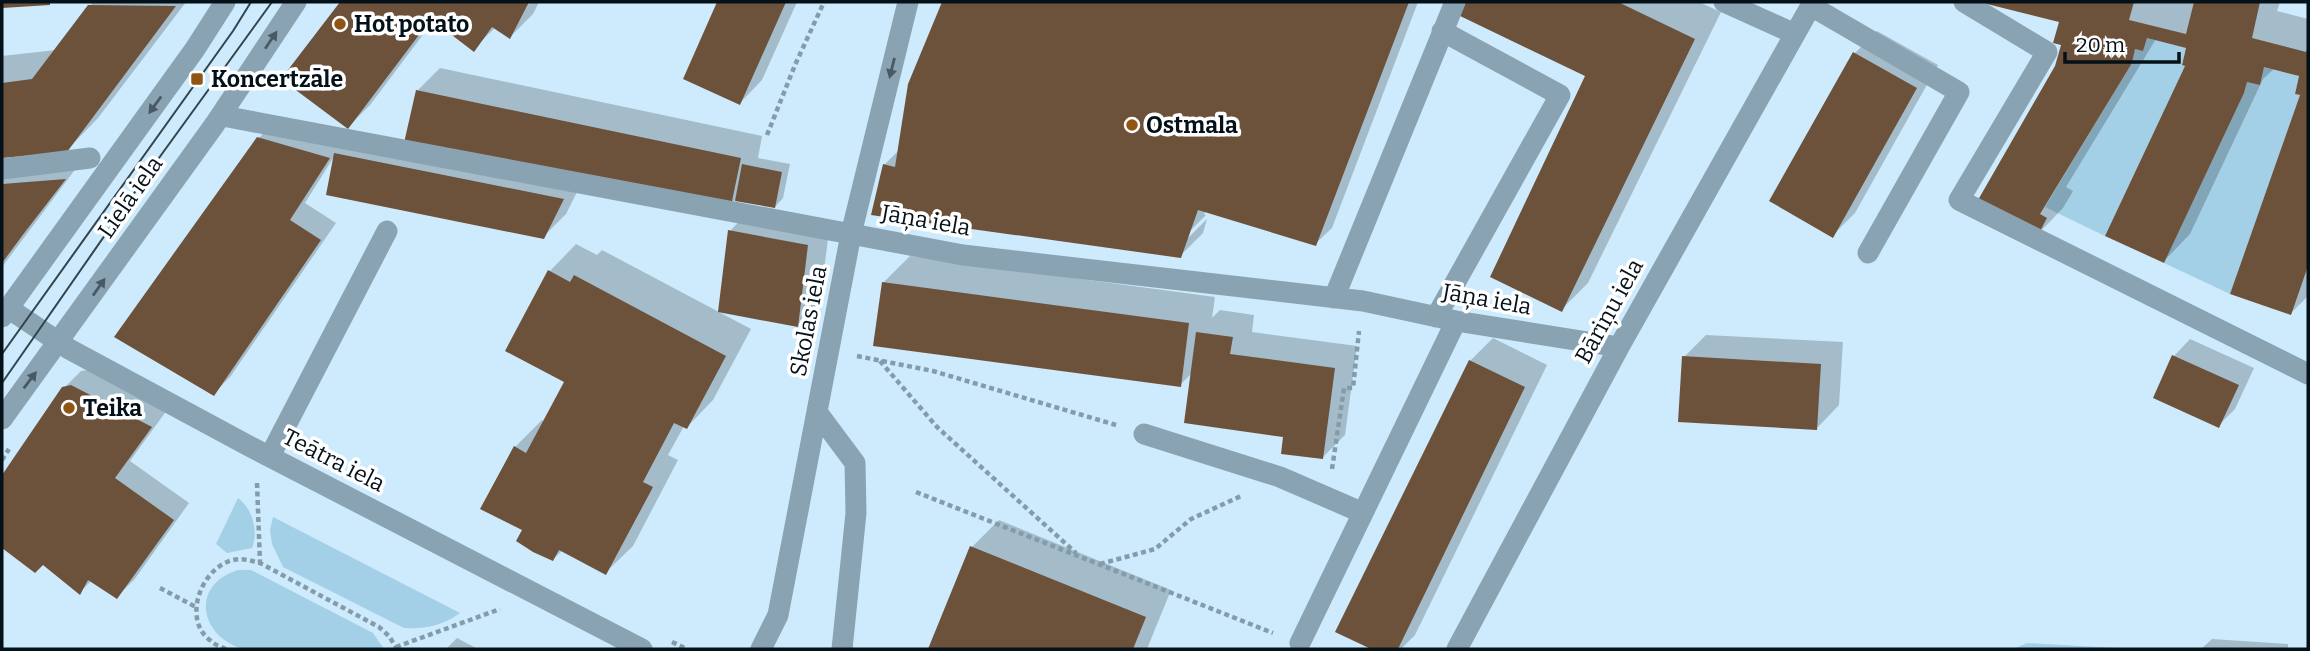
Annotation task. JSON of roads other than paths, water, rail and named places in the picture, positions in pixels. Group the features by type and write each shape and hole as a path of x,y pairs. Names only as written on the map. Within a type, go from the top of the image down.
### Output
{"street":[{"name":"Lielā iela","path":"5,312 195,49 225,2"},
{"name":"Lielā iela","path":"2,419 215,124 296,2"},
{"name":"Skolas iela","path":"761,649 778,615 851,234 908,2"},
{"path":"1334,298 1455,2"},
{"path":"1724,2 1795,34"},
{"path":"1964,2 2047,52 1959,200 2308,374"},
{"path":"1812,4 1959,92 1868,253"},
{"name":"Bāriņu iela","path":"1457,649 1619,347 1812,4"},
{"path":"1300,643 1363,513 1446,319 1560,95 1443,31"},
{"name":"Jāņa iela","path":"228,117 963,255 1363,301 1446,319 1619,347"},
{"path":"2,169 90,158"},
{"path":"270,456 387,231"},
{"name":"Teātra iela","path":"5,312 270,456 642,649"},
{"path":"817,412 855,463 856,513 842,649"},
{"path":"1144,433 1280,477 1363,513"}],"tram line":[{"path":"2,354 251,2"},
{"path":"2,383 151,169 272,2"}],"place":[{"name":"Hot potato","path":"340,24"},
{"name":"Koncertzāle","path":"197,79"},
{"name":"Ostmala","path":"1132,125"},
{"name":"Teika","path":"69,408"}]}
